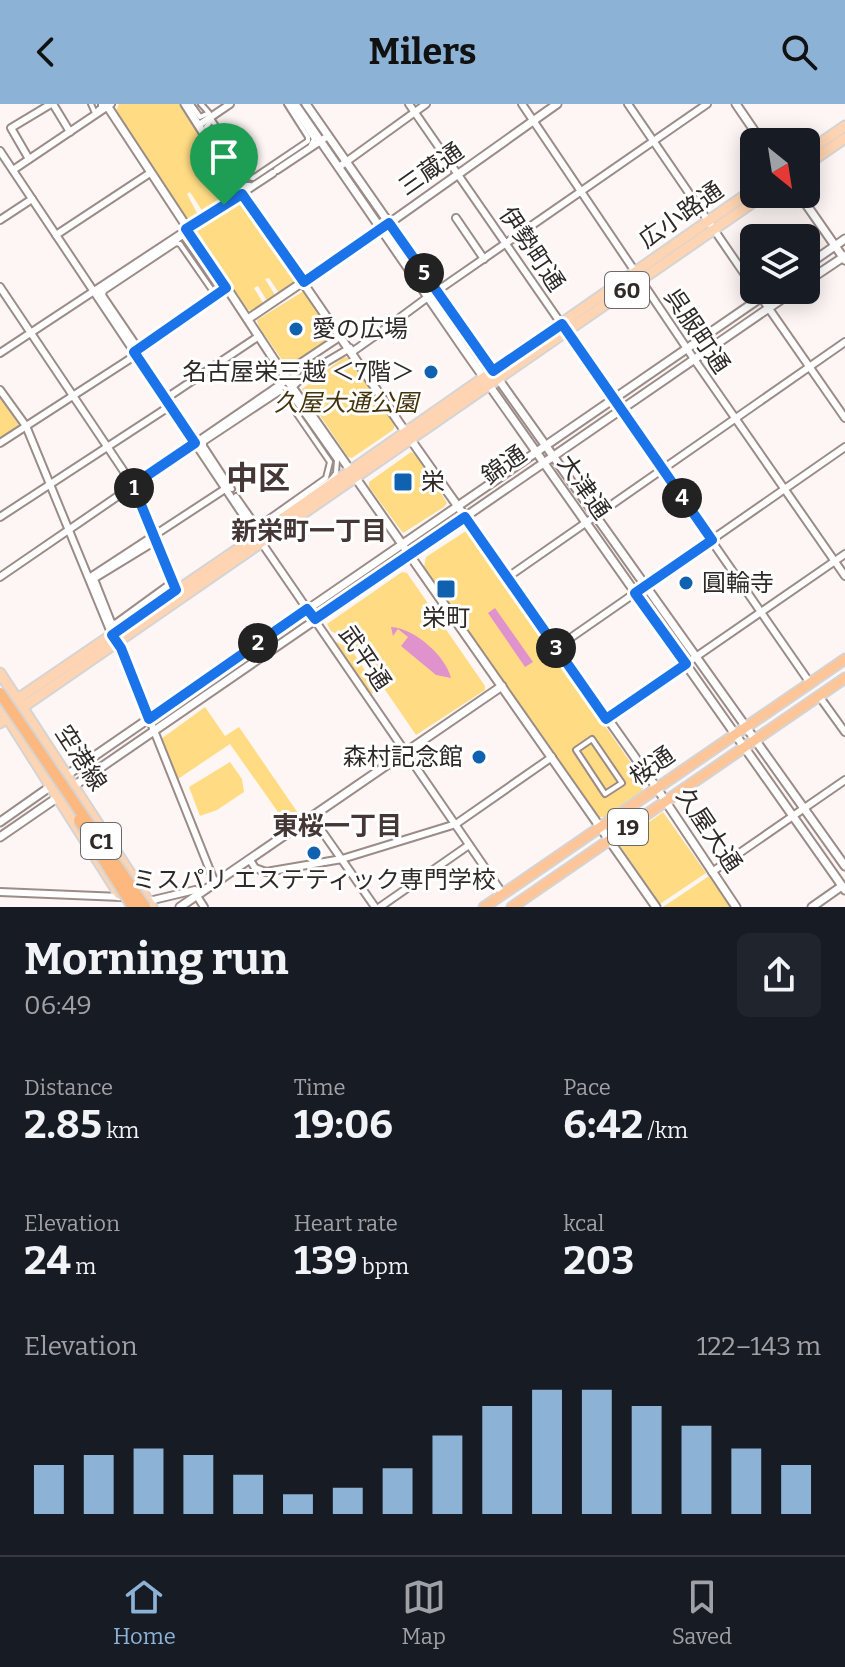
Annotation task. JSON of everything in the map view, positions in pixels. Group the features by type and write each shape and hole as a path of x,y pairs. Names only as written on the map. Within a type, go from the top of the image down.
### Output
{"highway":[{"name":"桜通","path":"484,907 845,659"},
{"name":"桜通","path":"512,907 845,678"},
{"name":"C1","path":"0,693 130,907"},
{"name":"C1","path":"53,781 149,905"}],"main road":[{"path":"820,143 845,126"},
{"path":"820,155 845,138"},
{"name":"広小路通","path":"2,713 354,474 711,225 740,201"},
{"name":"広小路通","path":"711,225 741,208"},
{"name":"広小路通","path":"114,639 172,588 259,539"},
{"name":"空港線","path":"0,673 149,905"},
{"name":"空港線","path":"2,713 53,781 58,797 130,907"}],"street":[{"path":"29,159 11,128 52,104 70,132"},
{"path":"91,104 95,113 106,105"},
{"path":"188,104 203,117 209,113 201,104"},
{"name":"久屋大通","path":"188,104 242,194 556,648 656,787 736,907"},
{"path":"199,125 230,104"},
{"path":"291,104 314,142 246,186 207,126 212,120 249,177 253,178 308,141 291,104"},
{"name":"大津通","path":"291,104 324,139 389,223 437,291 536,453 844,886"},
{"name":"大津通","path":"306,104 324,139"},
{"name":"伊勢町通","path":"409,104 810,683"},
{"path":"342,164 426,104"},
{"name":"呉服町通","path":"522,104 686,348 845,576"},
{"name":"三蔵通","path":"248,319 557,104"},
{"path":"628,104 740,267"},
{"path":"437,291 707,104"},
{"path":"736,104 752,128"},
{"path":"13,170 106,105"},
{"path":"106,105 288,380 654,906"},
{"path":"0,353 324,139"},
{"name":"武平通","path":"0,151 225,489 512,907"},
{"name":"大津通","path":"342,164 381,229 428,297 554,455 845,866"},
{"path":"56,235 150,173"},
{"path":"0,220 32,199"},
{"path":"809,208 844,258 820,273"},
{"path":"456,218 484,259"},
{"path":"183,236 219,286 214,293 180,244 176,243 104,291 103,295 140,346 136,347 99,292 183,236"},
{"path":"820,256 845,239"},
{"path":"0,287 133,485 172,588"},
{"path":"0,443 73,396 226,288"},
{"path":"288,380 351,350 428,297"},
{"name":"錦通","path":"0,822 53,781 67,775 547,446 686,348 742,304"},
{"path":"765,304 845,418"},
{"name":"錦通","path":"0,837 774,304"},
{"path":"0,517 108,447 259,336"},
{"path":"0,577 288,380 341,336"},
{"path":"508,577 845,342"},
{"path":"285,388 337,460 336,473 328,482 261,528 253,525 237,496 255,523 261,524 326,478 330,462 281,391 204,442 232,489 229,489 201,446 202,442 278,389 285,388"},
{"path":"0,390 26,426 215,883"},
{"path":"556,648 845,447"},
{"path":"89,578 225,489"},
{"path":"172,588 115,623 112,622 95,579 154,543 152,540 93,580 110,623 115,627 169,590 170,583 172,588"},
{"path":"606,719 845,554"},
{"path":"180,907 502,686"},
{"path":"819,696 845,732"},
{"path":"592,739 622,783 605,794 576,750 592,739"},
{"path":"250,860 255,868 266,872 342,859 456,824 552,757"},
{"path":"712,872 845,780"},
{"path":"312,817 377,907 469,845"},
{"path":"812,907 844,886"},
{"path":"149,905 195,890 204,907"},
{"path":"0,892 121,897"},
{"path":"74,895 76,907"}],"green space":[{"path":"119,104 181,104 233,187 231,194 223,199 209,179 206,181 220,202 203,212 190,192 187,194 198,215 186,220 116,111"},
{"path":"241,201 295,278 279,293 269,278 265,279 275,295 267,301 258,286 254,288 263,303 251,311 194,231 196,226"},
{"name":"久屋大通公園","path":"302,292 306,293 333,336 287,367 257,320"},
{"name":"久屋大通公園","path":"344,357 350,358 395,425 393,430 352,458 348,457 302,389"},
{"path":"0,398 19,428 0,440"},
{"name":"久屋大通公園","path":"411,452 417,456 447,503 403,533 369,487 369,482"},
{"path":"466,531 645,783 642,791 605,817 599,817 424,567 426,557"},
{"path":"402,572 407,573 485,686 485,690 416,735 353,643 331,631 327,624"},
{"path":"332,640 351,649 377,689 375,692 369,695"},
{"path":"205,707 225,736 239,727 300,816 287,825 230,744 178,779 161,739"},
{"path":"230,762 242,779 244,792 217,810 200,816 189,787"},
{"path":"663,812 706,873 660,904 619,844"},
{"path":"709,876 730,907 663,907"}],"shaded area":[{"path":"495,608 533,662 525,667 488,613"},
{"path":"391,627 409,632 428,645 443,661 451,678 436,675 401,646 408,637 398,629 393,636"}],"place":[{"name":"愛の広場","path":"296,329"},
{"name":"名古屋栄三越 ＜7階＞","path":"431,372"},
{"name":"栄","path":"403,482"},
{"name":"圓輪寺","path":"686,583"},
{"name":"栄町","path":"446,589"},
{"name":"森村記念館","path":"479,757"},
{"name":"ミスパリ エステティック専門学校","path":"314,853"}],"district":[{"name":"中区","path":"258,478"},
{"name":"新栄町一丁目","path":"309,531"},
{"name":"東桜一丁目","path":"337,826"}],"route":[{"path":"242,194 304,282 389,223 493,371 562,324 712,540 635,593 686,664 606,719 465,517 315,619 307,609 149,719 121,648 112,635 176,590 133,485 195,443 134,352 226,288 186,229 224,205 242,194"}]}
